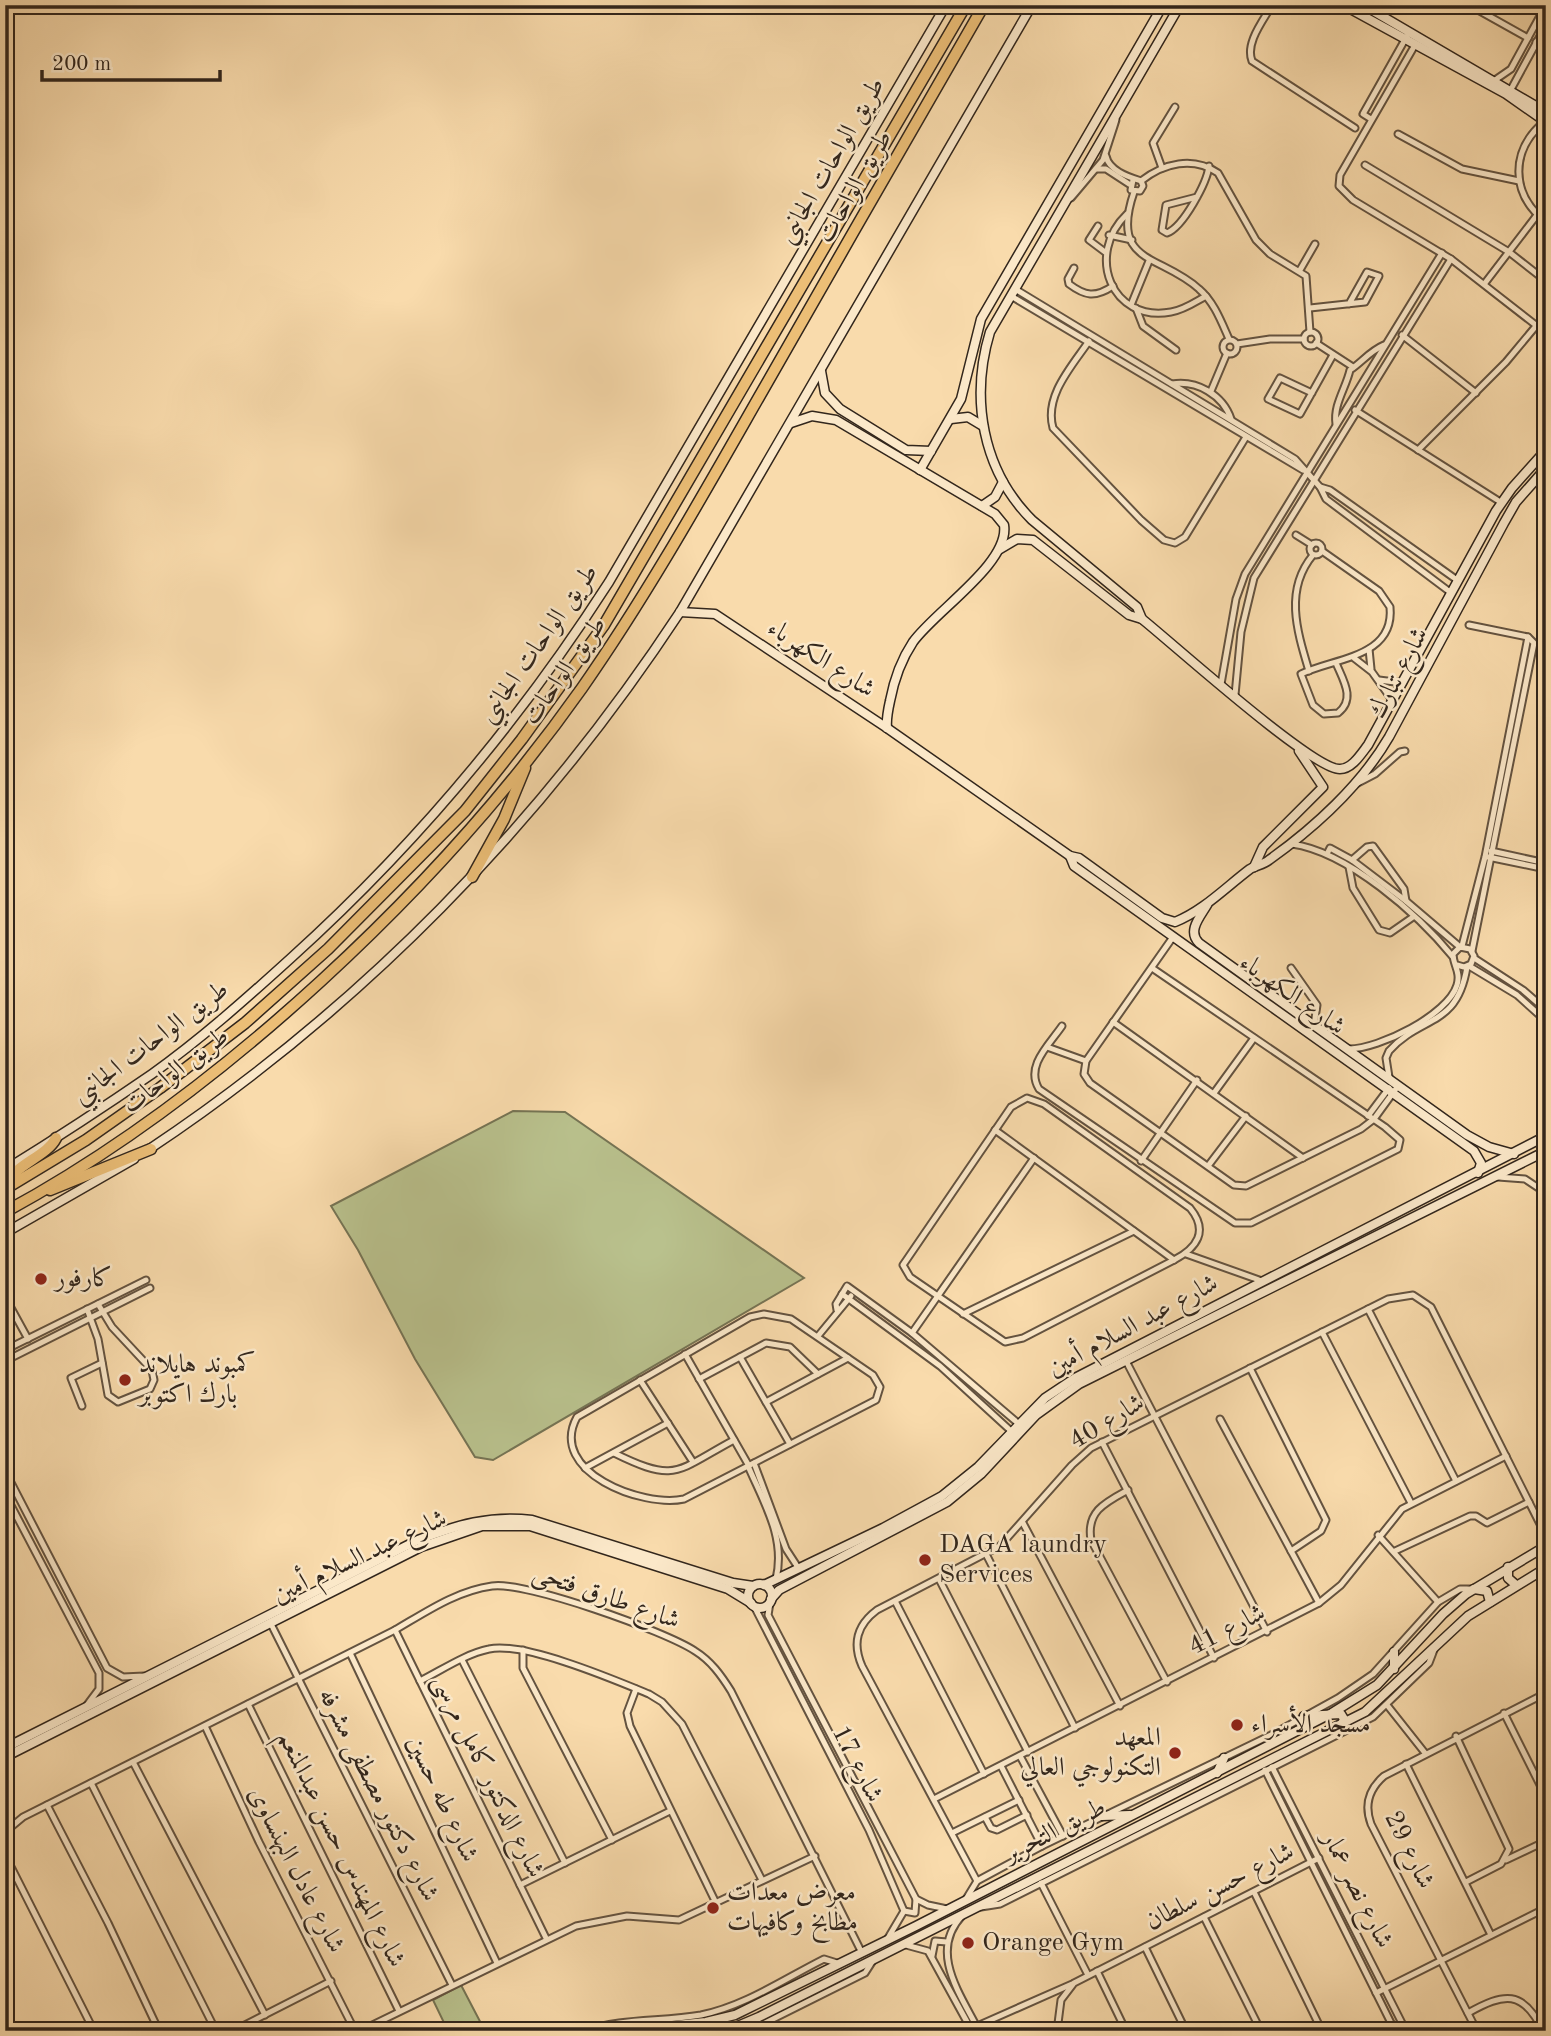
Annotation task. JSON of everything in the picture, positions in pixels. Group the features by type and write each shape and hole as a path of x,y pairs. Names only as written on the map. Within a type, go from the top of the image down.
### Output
{"highway":[{"name":"طريق الواحات","path":"6,1189 86,1140 245,1023 328,949 465,811 565,682 604,625 966,5"},
{"name":"طريق الواحات","path":"5,1212 165,1107 299,999 405,898 483,814 530,756 619,634 684,527 984,5"},
{"path":"472,877 504,819 530,756"},
{"path":"6,1189 10,1178 47,1150 56,1138"},
{"path":"30,1198 151,1149"}],"street":[{"name":"طريق الواحات الجانبي","path":"5,1170 154,1072 252,993 380,874 487,755 561,656 609,582 946,5"},
{"path":"5,1233 99,1182 151,1149 291,1045 394,955 472,877 573,762 627,691 680,612 1032,5"},
{"path":"920,470 965,390 981,319 1163,5"},
{"path":"1142,619 1137,607 1032,520 1003,482 983,426 981,373 990,332 1180,5"},
{"path":"1272,5 1252,42 1252,61 1355,128"},
{"path":"1343,5 1495,80 1545,118 1520,153 1519,181 1524,197 1537,215 1546,222"},
{"path":"1363,5 1407,36"},
{"path":"1469,5 1528,38"},
{"path":"1481,12 1485,5"},
{"path":"1495,80 1511,69 1546,5"},
{"path":"1510,93 1546,25"},
{"path":"1371,119 1363,114 1407,36"},
{"path":"1417,41 1510,93"},
{"path":"1417,41 1340,175 1339,186 1353,200 1442,253 1485,283 1546,333"},
{"path":"1536,42 1546,47"},
{"path":"1141,43 1154,50"},
{"path":"1511,69 1518,74"},
{"path":"1162,168 1153,143 1175,107"},
{"path":"1063,204 1106,155 1119,108"},
{"path":"1398,134 1462,169 1519,181"},
{"path":"1106,155 1109,164 1131,182 1134,192 1127,214 1110,235 1105,252 1107,271 1113,286 1134,307 1143,326 1176,350"},
{"path":"1096,169 1106,169 1131,182 1141,181 1162,168 1186,163 1209,166 1225,180 1247,226 1263,248 1300,270 1308,282 1310,332 1304,339 1270,339 1237,344 1229,339 1206,296 1189,281 1149,261 1132,240 1127,214"},
{"path":"1365,165 1509,252 1546,281"},
{"path":"1197,197 1166,205 1162,230 1172,231 1197,197 1208,178 1209,166"},
{"path":"1134,192 1142,190 1141,181"},
{"path":"1485,283 1537,215"},
{"path":"1098,226 1089,240 1105,252"},
{"path":"1110,235 1132,240"},
{"path":"1300,270 1315,244"},
{"path":"1222,684 1240,586 1306,472 1442,253"},
{"path":"1236,695 1240,643 1251,584 1355,410 1451,259"},
{"path":"1134,307 1149,261"},
{"path":"1074,268 1068,279 1069,284 1085,295 1096,295 1113,286"},
{"path":"1310,308 1349,304 1367,301 1379,276 1367,272 1349,304"},
{"path":"1488,297 1493,290"},
{"path":"1013,293 1172,384 1295,459 1320,487 1326,499 1450,592"},
{"path":"1134,307 1171,312 1206,296"},
{"path":"1418,450 1476,393 1536,326"},
{"path":"1070,327 1088,341 1306,472"},
{"path":"1310,332 1317,337 1316,343"},
{"path":"1402,335 1476,393"},
{"path":"1227,353 1223,346 1229,339"},
{"path":"1304,339 1308,345 1316,343 1353,367"},
{"path":"1088,341 1056,392 1052,407 1053,428 1141,520 1169,543 1181,541 1185,537 1246,437"},
{"path":"1227,353 1235,352 1237,344"},
{"path":"1336,424 1335,409 1348,386 1353,367 1362,363 1371,351 1385,345"},
{"path":"1211,391 1227,353"},
{"path":"1312,393 1280,378 1268,398 1298,415 1312,393 1333,355"},
{"path":"1340,360 1349,375"},
{"path":"821,370 825,393 840,409 906,450 931,451"},
{"path":"968,371 981,373"},
{"path":"1205,387 1215,377"},
{"path":"1172,384 1183,382 1205,387 1225,405 1231,419"},
{"path":"1355,393 1363,398"},
{"path":"1355,410 1502,503"},
{"path":"791,423 812,416 830,418 982,506 999,517 1004,525 1005,535 998,551 979,575 925,627 908,650 892,686 887,728"},
{"path":"951,419 968,417 983,426"},
{"name":"شارع تبارك","path":"1297,747 1333,769 1349,767 1368,745 1490,522 1502,503 1546,450"},
{"name":"شارع تبارك","path":"1179,920 1254,867 1267,862 1289,844 1353,785 1382,750 1516,502 1546,468"},
{"path":"982,506 995,496 1003,482"},
{"path":"1320,487 1331,490 1457,580"},
{"path":"1366,528 1372,520"},
{"path":"1490,522 1501,528"},
{"path":"1296,535 1312,545 1320,545 1322,551 1357,573 1387,599 1389,622 1369,649 1354,658 1336,663 1309,671 1300,676 1313,705 1331,715 1344,708 1349,695 1336,663"},
{"path":"998,551 1017,538 1033,540 1129,615 1142,619 1297,747"},
{"path":"1309,671 1294,604 1299,577 1313,555 1312,545"},
{"path":"1313,555 1322,551"},
{"path":"1463,569 1475,576"},
{"name":"شارع الكهرباء","path":"680,612 715,614 887,728 1070,856 1079,858 1167,921 1179,920"},
{"path":"1469,625 1533,640 1472,951 1474,958 1523,990 1546,1010"},
{"path":"1425,640 1437,647"},
{"path":"1369,649 1372,672"},
{"path":"1354,658 1372,672 1392,700"},
{"path":"1379,681 1403,683"},
{"name":"شارع تبارك","path":"1254,867 1263,847 1323,787 1297,747"},
{"path":"1353,785 1365,781 1400,752 1405,751"},
{"path":"1289,844 1329,851 1352,860 1461,946 1472,951"},
{"path":"1352,860 1367,847 1374,846 1404,889 1406,901"},
{"path":"1329,851 1413,916 1453,957 1457,965 1456,989 1447,1002 1384,1043 1348,1049 1339,1054"},
{"path":"1489,854 1546,863"},
{"path":"1489,854 1546,869"},
{"path":"1453,957 1461,946 1489,854"},
{"name":"شارع الكهرباء","path":"1070,856 1074,866 1173,937 1339,1054 1393,1087"},
{"path":"1349,867 1353,888 1379,930 1390,933 1413,916"},
{"name":"شارع تبارك","path":"1194,929 1208,902"},
{"name":"شارع الكهرباء","path":"1194,929 1194,937 1199,943 1348,1049 1393,1087 1465,1139 1480,1158 1478,1173"},
{"path":"1173,937 1086,1061 1084,1074 1090,1083 1242,1187 1303,1158 1371,1117 1393,1087 1386,1058 1388,1051 1449,1010 1460,996 1468,966 1474,958"},
{"path":"1457,965 1468,966 1517,995 1546,1021"},
{"path":"1062,1026 1034,1069 1038,1089 1234,1223 1247,1224 1398,1149 1398,1137 1371,1117 1152,968"},
{"path":"1291,968 1317,1005 1314,1025"},
{"path":"1113,1022 1303,1158"},
{"path":"1214,1093 1254,1038"},
{"path":"1384,1043 1388,1051"},
{"path":"1047,1047 1086,1061"},
{"path":"1140,1161 1197,1080"},
{"path":"1036,1099 1190,1209 1200,1227 1199,1238 1186,1254 1014,1342 997,1338 910,1277 903,1265 995,1130 1018,1101 1036,1099"},
{"path":"1208,1166 1246,1115"},
{"path":"995,1130 1174,1260"},
{"name":"شارع عبد السلام أمين","path":"1212,1313 1263,1282 1546,1136"},
{"name":"شارع الكهرباء","path":"1465,1139 1514,1154"},
{"name":"شارع عبد السلام أمين","path":"899,1524 955,1487 1045,1398 1075,1378 1546,1151"},
{"path":"912,1333 1034,1158"},
{"path":"1495,1177 1525,1179 1544,1188"},
{"path":"1430,1196 1428,1204 1436,1206"},
{"path":"1393,1214 1400,1217 1398,1224"},
{"path":"963,1314 1135,1231"},
{"path":"1186,1254 1263,1282"},
{"path":"5,1350 146,1279"},
{"path":"818,1336 836,1310 836,1304 847,1286 912,1333 1019,1424"},
{"path":"5,1360 150,1288"},
{"path":"836,1310 843,1308 854,1292"},
{"path":"842,1294 940,1366 1012,1432"},
{"name":"شارع 40","path":"977,1881 857,1654 859,1628 867,1618 895,1601 987,1556 1023,1523 1072,1465 1102,1441 1368,1309 1404,1294 1420,1298 1431,1307 1546,1536"},
{"path":"5,1297 28,1339"},
{"path":"87,1309 97,1334 105,1389 112,1400 124,1401 153,1385 152,1370 111,1327 97,1304"},
{"path":"1368,1309 1456,1481"},
{"path":"764,1314 791,1319 848,1358 878,1381 880,1387 876,1400 684,1500 657,1502 622,1491 585,1468 572,1448 570,1437 577,1417 685,1354 750,1317 764,1314"},
{"name":"شارع عبد السلام أمين","path":"770,1601 779,1590 885,1531 947,1502 971,1484 1056,1398 1186,1325"},
{"path":"97,1334 111,1327"},
{"path":"1322,1332 1411,1503"},
{"path":"699,1379 766,1343 778,1343 800,1354 818,1374"},
{"path":"685,1354 750,1465 786,1549 799,1569"},
{"path":"740,1357 790,1444"},
{"path":"766,1402 848,1358"},
{"path":"1126,1361 1267,1632"},
{"path":"82,1406 71,1378 103,1363"},
{"path":"1250,1368 1326,1520 1321,1531 1291,1551"},
{"path":"640,1380 694,1462"},
{"path":"1220,1419 1319,1603"},
{"path":"585,1468 668,1423"},
{"path":"614,1453 646,1469 663,1473 694,1462 734,1440"},
{"path":"1102,1441 1214,1658"},
{"name":"شارع 41","path":"934,1799 1267,1632 1319,1603 1341,1585 1394,1516 1411,1503 1506,1456"},
{"path":"5,1471 107,1677"},
{"path":"1128,1490 1098,1508 1090,1523 1091,1539 1167,1682"},
{"path":"5,1494 107,1677"},
{"path":"1395,1551 1470,1516 1476,1516 1487,1523 1529,1502"},
{"path":"1023,1523 1120,1706"},
{"path":"775,1525 779,1548 775,1581"},
{"name":"شارع عبد السلام أمين","path":"5,1748 421,1546 482,1526 530,1526 733,1584 753,1586"},
{"name":"شارع عبد السلام أمين","path":"764,1585 885,1531"},
{"path":"1378,1535 1438,1602"},
{"name":"طريق التحرير","path":"615,2031 721,2019 841,1964 1217,1773 1358,1698 1394,1670 1443,1614 1474,1589 1546,1546"},
{"name":"شارع عبد السلام أمين","path":"633,1554 735,1591 752,1604"},
{"path":"987,1556 1075,1728"},
{"path":"1508,1567 1508,1578 1516,1585"},
{"name":"طريق التحرير","path":"726,2031 978,1907 1039,1880 1058,1867 1220,1786 1305,1747 1365,1712 1385,1697 1436,1643 1490,1602 1546,1568"},
{"path":"939,1579 1028,1752"},
{"name":"شارع طارق فتحى","path":"5,1832 23,1817 395,1630 446,1600 494,1585 510,1585 539,1591 683,1643 710,1663 731,1691 862,1953"},
{"path":"764,1585 770,1589 770,1601 764,1607 752,1604 749,1592 753,1586 764,1585"},
{"path":"966,1899 977,1881 1102,1816 1224,1758 1304,1716 1373,1674 1438,1602 1460,1589 1487,1591 1490,1602"},
{"name":"شارع 17","path":"770,1601 768,1615 790,1660 916,1899"},
{"path":"895,1601 984,1774"},
{"name":"شارع 17","path":"752,1604 869,1830 904,1911"},
{"name":"شارع عبد السلام أمين","path":"5,1757 269,1619"},
{"name":"شارع دكتور مصطفى مشرفه","path":"269,1619 452,1985"},
{"name":"شارع الدكتور كامل مرسى","path":"395,1630 547,1938"},
{"path":"1039,1880 1235,1786 1305,1747 1373,1717 1429,1663 1436,1643"},
{"path":"420,1681 491,1648 523,1650 636,1689 662,1702 682,1724 762,1880"},
{"path":"523,1650 523,1668 612,1840"},
{"path":"1394,1652 1394,1670"},
{"name":"شارع طه حسين","path":"350,1653 497,1963"},
{"path":"462,1660 565,1863"},
{"path":"107,1677 151,1675"},
{"path":"83,1709 107,1677"},
{"path":"636,1689 627,1713 630,1726 716,1903"},
{"name":"شارع 29","path":"1477,2031 1371,1824 1368,1811 1370,1795 1378,1781 1406,1764 1456,1736 1546,1693"},
{"path":"1358,1698 1359,1709 1365,1712"},
{"name":"شارع المهندس حسن عبدالمنعم","path":"248,1704 400,2011"},
{"path":"1387,1705 1425,1753"},
{"path":"1304,1716 1332,1713 1343,1715 1342,1724"},
{"path":"1504,1713 1546,1797"},
{"name":"شارع عادل البهنساوى","path":"205,1726 259,1842 358,2031"},
{"path":"1456,1736 1507,1843 1506,1860"},
{"path":"1020,1756 1063,1836"},
{"path":"1217,1773 1224,1758"},
{"path":"133,1762 265,2015"},
{"path":"1406,1764 1492,1936"},
{"path":"1001,1766 1042,1846"},
{"name":"شارع نصر عمار","path":"1272,1767 1406,2031"},
{"name":"شارع نصر عمار","path":"1265,1770 1395,2031"},
{"path":"92,1783 216,2031"},
{"path":"1220,1786 1235,1786"},
{"path":"952,1833 1019,1800"},
{"path":"47,1805 108,1923 159,2031"},
{"path":"520,1885 670,1811"},
{"path":"985,1816 991,1828 997,1830 1027,1815"},
{"path":"1102,1816 1133,1815"},
{"path":"1114,1846 1122,1835"},
{"path":"1466,1882 1546,1841"},
{"path":"5,1855 94,2031"},
{"path":"358,2031 576,1926 627,1916 679,1920 815,1856"},
{"path":"1049,1857 1058,1867"},
{"name":"شارع حسن سلطان","path":"976,2029 1074,1983 1319,1858"},
{"path":"1029,1868 1035,1870 1088,1975"},
{"path":"1254,1892 1322,2031"},
{"path":"887,1940 904,1911 915,1913 916,1899 947,1909"},
{"path":"1376,1993 1545,1912"},
{"path":"966,1913 956,1923 947,1942 951,1974 976,2029"},
{"path":"1204,1917 1261,2031"},
{"path":"933,1958 933,1943 947,1942"},
{"path":"903,1944 922,1947 933,1958 976,2029"},
{"path":"1145,1947 1186,2031"},
{"path":"583,2031 624,2020 698,2015 715,2011 739,2003 824,1959 841,1964"},
{"path":"750,2031 865,1972 874,1959"},
{"path":"1097,1971 1126,2031"},
{"path":"809,1979 815,1988"},
{"path":"233,2031 331,1982"},
{"path":"1057,2031 1061,2000 1074,1983"},
{"path":"792,1988 797,1993 795,1998"},
{"path":"1468,2013 1495,1999 1513,1998 1530,2008 1543,2031"}],"green space":[{"path":"513,1111 565,1112 804,1278 493,1460 475,1457 415,1359 358,1250 331,1206"},
{"path":"461,1985 485,2031 448,2031 433,2000"}],"place":[{"name":"كارفور","path":"41,1279"},
{"name":"كمبوند هايلاند بارك اكتوبر","path":"125,1380"},
{"name":"DAGA laundry Services","path":"925,1560"},
{"name":"مسجد الأسراء","path":"1237,1725"},
{"name":"المعهد التكنولوجي العالي","path":"1175,1753"},
{"name":"معرض معدات مطابخ وكافيهات","path":"713,1908"},
{"name":"Orange Gym","path":"968,1943"}]}
